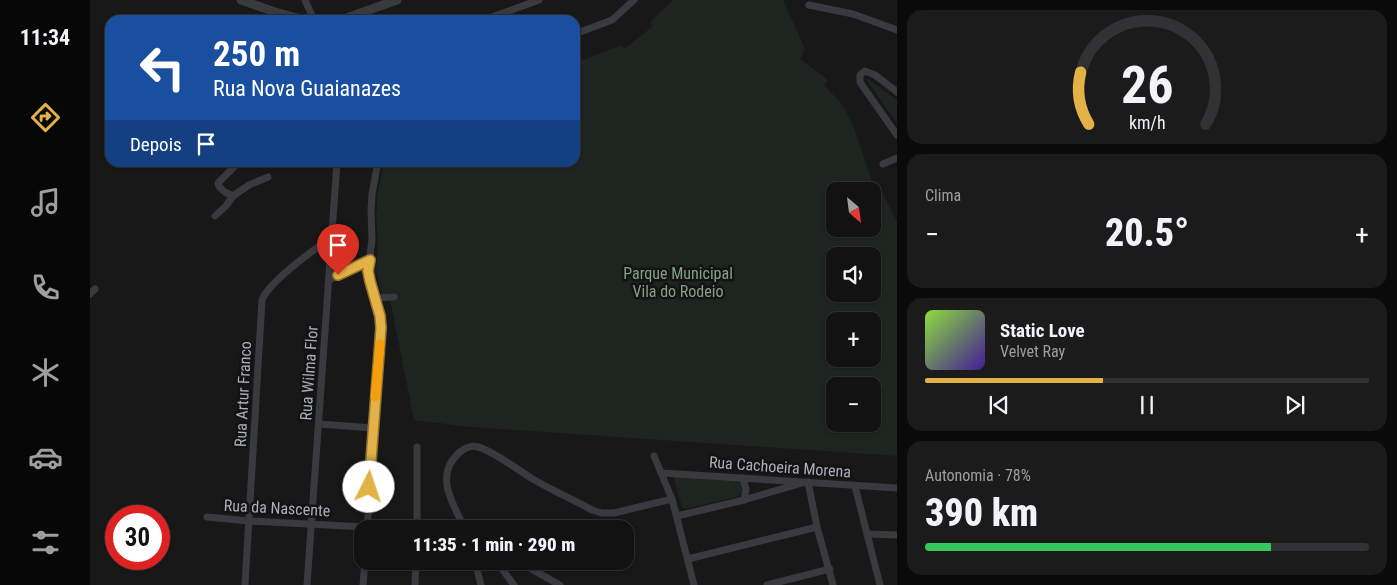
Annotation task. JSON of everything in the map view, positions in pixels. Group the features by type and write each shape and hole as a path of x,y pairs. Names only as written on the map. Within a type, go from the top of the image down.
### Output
{"street":[{"path":"242,0 286,15"},
{"path":"305,0 312,15"},
{"path":"355,15 398,0"},
{"path":"498,15 539,0"},
{"path":"580,32 612,20 629,2"},
{"path":"808,5 852,14 897,30"},
{"path":"897,92 867,71 861,73 859,77 860,82 897,135"},
{"path":"883,164 897,158"},
{"path":"233,196 219,187 218,184 234,167"},
{"name":"Rua Wilma Flor","path":"308,585 337,167"},
{"path":"367,520 381,328 380,316 369,276 372,240 372,194 377,167"},
{"path":"215,216 233,196 249,185 268,177"},
{"name":"Rua Artur Franco","path":"245,585 262,300 267,292 288,271 332,237"},
{"path":"329,280 370,260"},
{"path":"374,298 394,297"},
{"path":"319,424 373,428"},
{"path":"461,520 446,488 449,468 456,457 473,446 487,451 534,480 592,510 602,513 614,513 672,499"},
{"path":"417,447 417,520"},
{"path":"654,456 672,499 694,585"},
{"name":"Rua Cachoeira Morena","path":"662,473 897,488"},
{"path":"743,478 746,489 744,500"},
{"path":"677,516 807,482 833,585"},
{"path":"855,486 880,585"},
{"name":"Rua da Nascente","path":"207,517 354,527"},
{"path":"688,559 817,527"},
{"path":"867,534 897,535"},
{"path":"363,585 364,570"},
{"path":"415,585 416,570"},
{"path":"477,570 481,585"},
{"path":"503,570 514,585"},
{"path":"533,570 560,585"},
{"path":"767,585 830,570"}],"green space":[{"name":"Parque Municipal Vila do Rodeio","path":"673,0 783,0 805,49 800,59 828,80 824,85 841,103 853,125 872,182 826,182 826,238 881,238 881,189 897,222 897,456 470,427 414,420 389,294 382,294 376,269 378,244 377,196 383,167 580,167 580,61 621,45 624,49 653,26 650,22"},
{"path":"867,78 897,100 897,123 868,82"},
{"path":"673,476 740,480 743,491 737,497 685,509 682,507"}],"slow traffic":[{"path":"375,397 380,344"}],"route":[{"path":"338,275 370,260 368,271 381,321 369,487"}]}
